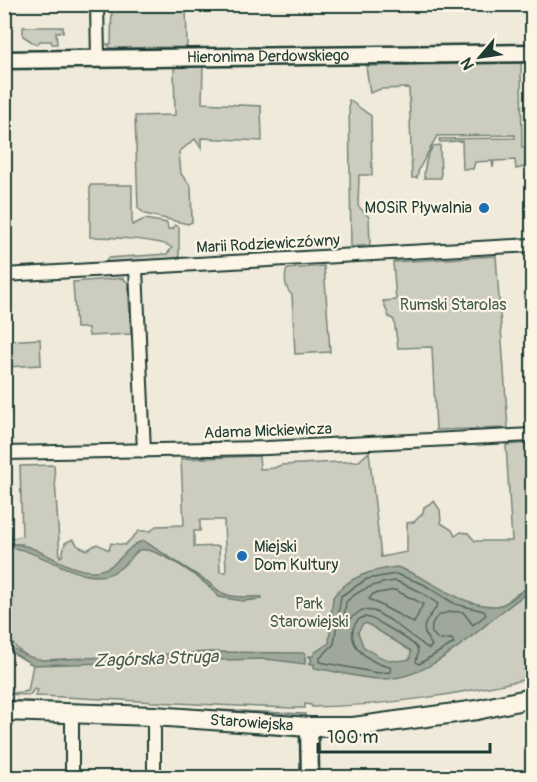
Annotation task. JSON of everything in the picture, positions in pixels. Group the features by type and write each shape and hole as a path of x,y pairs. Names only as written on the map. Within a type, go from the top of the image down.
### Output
{"main road":[{"name":"Starowiejska","path":"4,711 154,716 309,727 394,723 477,710 532,698"}],"street":[{"path":"97,4 98,58"},
{"name":"Hieronima Derdowskiego","path":"4,60 532,52"},
{"name":"Marii Rodziewiczówny","path":"4,275 532,245"},
{"path":"136,269 144,451"},
{"name":"Adama Mickiewicza","path":"4,453 144,451 532,435"},
{"path":"72,714 72,777"},
{"path":"154,716 154,777"},
{"path":"309,727 310,777"}],"green space":[{"path":"112,5 186,5 187,47 110,48 107,44 111,44"},
{"path":"23,27 63,27 63,32 56,32 57,44 52,44 51,41 40,41 37,45 23,36"},
{"path":"521,63 522,147 532,147 532,155 530,154 527,160 532,162 532,165 516,169 515,160 494,161 493,168 492,161 475,162 473,169 463,169 462,141 440,142 439,139 515,138 515,135 437,136 419,169 417,178 412,178 409,88 381,89 370,93 366,66"},
{"path":"174,66 203,66 202,103 261,106 262,141 201,138 201,148 195,139 179,152 181,174 191,186 192,222 188,224 145,214 138,208 135,116 175,115"},
{"path":"349,100 371,116 372,175 359,175 358,206 369,217 370,245 351,247"},
{"path":"440,145 441,178 424,178 429,154 433,146"},
{"path":"90,185 132,185 132,225 145,219 167,223 168,229 173,229 175,225 179,227 179,258 106,262 108,258 167,254 172,248 158,242 90,237"},
{"name":"Rumski Starolas","path":"496,256 508,428 436,430 432,347 398,348 394,320 389,317 383,301 396,300 393,262"},
{"path":"324,266 330,352 295,354 292,295 286,283 287,269"},
{"path":"123,278 128,283 131,334 89,336 88,328 76,328 73,282"},
{"path":"40,339 41,365 5,367 5,341"},
{"name":"Park Starowiejski","path":"532,443 532,584 510,599 514,601 532,590 532,678 423,698 340,706 312,707 305,704 305,708 35,696 38,690 34,689 30,695 5,694 28,691 34,659 15,647 10,639 6,621 9,587 5,581 5,548 18,547 22,544 4,544 5,540 22,536 20,466 54,465 60,557 65,543 73,539 78,546 87,550 97,544 109,550 111,543 125,545 139,531 151,531 156,526 184,525 181,459 259,456 260,469 281,465 359,461 369,452 381,557 407,552 407,523 414,522 423,513 424,507 434,501 440,510 441,523 452,530 455,536 461,532 468,533 475,541 512,541 506,445","holes":["200,520 224,520 226,572 220,572 219,546 194,547 194,531 200,531"]},
{"path":"4,700 305,714 305,719 5,706"}],"water":[{"path":"144,541 211,584 222,593 262,597 262,599 243,601 219,597 182,566 147,550 139,550 119,569 106,575 92,576 78,573 18,549 4,548 5,544 17,544 81,570 93,571 110,567 137,543"},
{"path":"397,567 410,572 457,597 483,605 501,605 532,584 532,590 460,646 421,670 401,677 379,679 314,668 314,664 309,664 312,660 309,656 314,656 314,653 329,643 333,597 354,579","holes":["366,623 411,651 410,659 397,661 385,659 363,646 358,632"]},
{"name":"Zagórska Struga","path":"4,638 11,647 21,653 43,660 210,652 305,653 305,664 266,659 33,665 5,648"}],"place":[{"name":"MOSiR Pływalnia","path":"484,208"},
{"name":"Miejski Dom Kultury","path":"242,556"}]}
